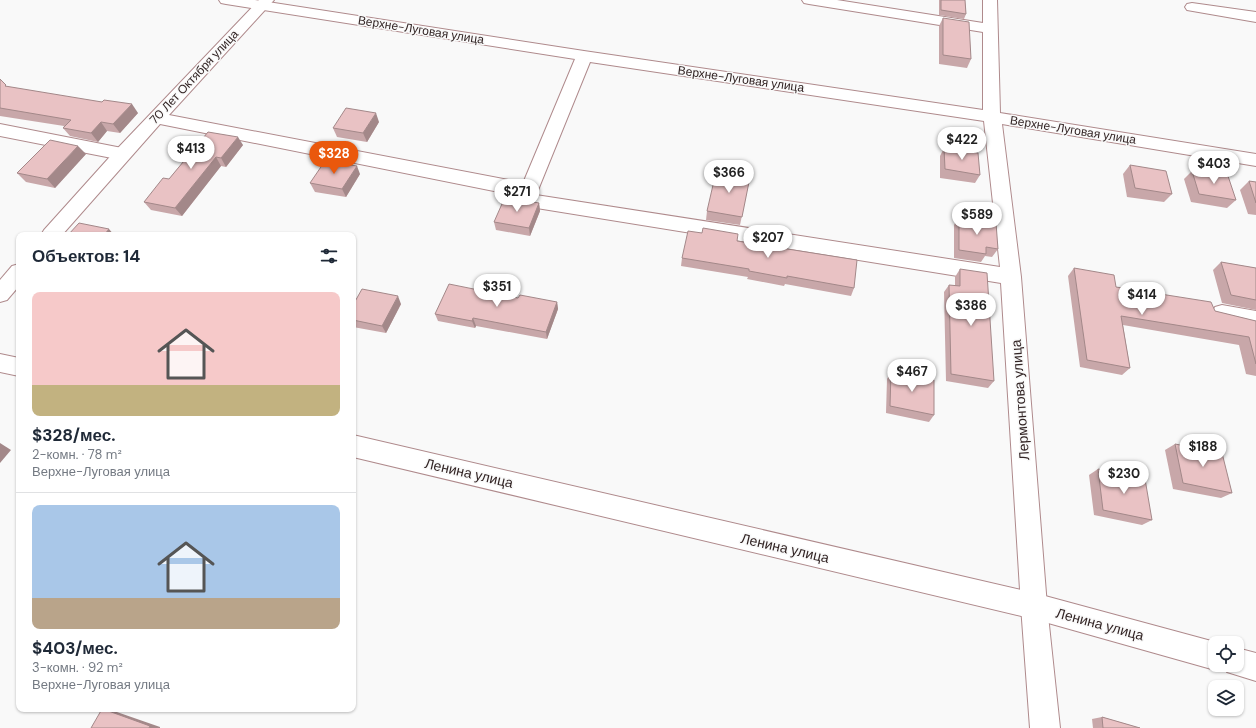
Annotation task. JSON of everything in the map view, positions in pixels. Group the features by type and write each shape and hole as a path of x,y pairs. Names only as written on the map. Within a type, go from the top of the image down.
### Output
{"street":[{"name":"Верхне-Луговая улица","path":"226,0 264,2 584,56 992,117 1256,160"},
{"path":"809,0 991,29"},
{"name":"Лермонтова улица","path":"990,0 992,117 1011,277 1034,606 1045,728"},
{"name":"70 Лет Октября улица","path":"54,232 122,154 264,2"},
{"path":"1192,7 1256,17"},
{"path":"527,196 584,56"},
{"path":"156,118 527,196 1011,277"},
{"path":"0,130 122,154"},
{"path":"0,294 16,275"},
{"path":"1213,312 1256,320"},
{"path":"0,363 16,366"},
{"name":"Ленина улица","path":"356,447 1034,606 1208,654"},
{"path":"1244,664 1256,667"}],"building":[{"path":"941,0 965,0 966,14 941,10"},
{"path":"943,18 969,22 971,59 943,55"},
{"path":"0,79 6,85 5,86 102,102 104,100 132,104 113,124 101,122 91,133 63,128 71,120 0,108"},
{"path":"346,108 376,113 363,133 333,128"},
{"path":"208,132 238,137 221,158 216,157 175,208 144,202 163,178 169,179"},
{"path":"50,140 78,146 47,179 17,173"},
{"path":"944,148 978,153 980,175 945,169"},
{"path":"325,161 357,166 342,189 310,183"},
{"path":"1130,165 1166,171 1172,194 1135,188"},
{"path":"1192,171 1228,176 1236,200 1199,194"},
{"path":"716,172 750,177 742,217 707,211"},
{"path":"1249,181 1256,182 1256,203"},
{"path":"505,197 539,203 529,228 494,222"},
{"path":"959,217 996,223 998,249 986,247 986,254 959,250"},
{"path":"79,223 109,229 106,232 71,232"},
{"path":"703,228 738,234 737,241 857,260 854,288 787,276 787,278 749,271 749,269 682,258 688,231 702,233"},
{"path":"1221,262 1256,268 1256,300 1231,295"},
{"path":"1074,268 1114,275 1116,287 1211,302 1215,311 1256,321 1256,364 1249,337 1121,316 1130,368 1087,360"},
{"path":"960,269 987,273 994,381 951,374 949,285 960,286"},
{"path":"449,284 518,298 520,295 557,302 546,332 473,318 472,321 435,314"},
{"path":"362,289 398,296 382,326 356,321 356,300"},
{"path":"891,372 934,380 934,415 890,406"},
{"path":"1175,444 1222,453 1232,493 1183,483"},
{"path":"1098,469 1145,479 1152,520 1103,510"},
{"path":"100,712 111,712 150,726 149,728 91,728"},
{"path":"1102,717 1140,728 1103,728"}]}
